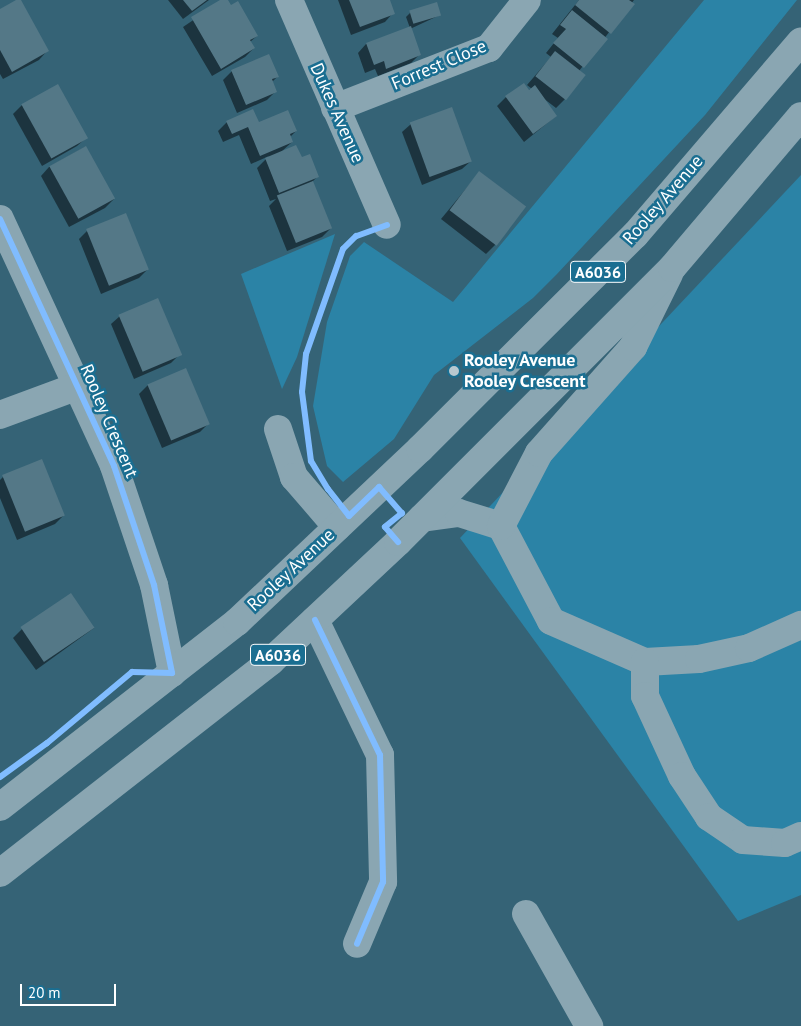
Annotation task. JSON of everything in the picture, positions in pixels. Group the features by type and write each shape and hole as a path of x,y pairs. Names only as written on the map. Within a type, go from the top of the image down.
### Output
{"main road":[{"name":"Dukes Avenue","path":"289,0 334,108 387,225"},
{"name":"Forrest Close","path":"334,108 489,48 527,0"},
{"name":"Rooley Avenue","path":"0,807 237,622 337,527 635,235 801,41"},
{"name":"A6036","path":"0,873 271,661 315,620 422,518 672,268 801,116"},
{"name":"Rooley Crescent","path":"0,219 114,466 154,585 172,673"},
{"path":"501,526 539,452 633,347 672,268"},
{"path":"0,415 78,386"},
{"path":"278,429 294,477 337,527"},
{"path":"422,518 459,513 501,526 551,621 645,662 699,659 749,648 801,625"},
{"path":"315,620 380,754 383,882 357,944"},
{"path":"645,662 645,696 682,776 710,817 743,840 785,843 801,836"},
{"path":"526,914 589,1026"}],"shaded area":[{"path":"704,0 797,0 705,115 557,274 533,298 434,375 394,439 343,482 327,466 313,406 327,322 350,256 364,242 453,302"},
{"path":"801,175 801,895 738,921 460,538"},
{"path":"335,234 297,357 282,389 241,274"}],"building":[{"path":"16,0 21,0 49,51 12,72 0,50 0,9"},
{"path":"183,0 207,0 192,11"},
{"path":"220,0 228,0 231,5 238,1 258,36 250,40 255,48 221,69 191,17"},
{"path":"349,0 390,0 395,14 360,27"},
{"path":"579,0 629,0 635,4 611,34 575,5"},
{"path":"437,2 441,15 413,24 409,10"},
{"path":"572,10 608,39 584,68 553,43 566,29 560,25"},
{"path":"411,26 421,55 386,69 384,61 374,65 366,43"},
{"path":"555,51 586,75 566,100 535,76"},
{"path":"269,54 279,77 272,79 277,92 246,105 231,70"},
{"path":"524,83 529,90 535,85 557,116 533,134 505,96"},
{"path":"58,84 88,138 51,159 21,104"},
{"path":"452,107 472,162 430,177 410,122"},
{"path":"253,109 259,122 288,110 297,131 290,134 293,142 260,156 248,127 232,134 226,121"},
{"path":"296,145 302,157 310,154 319,177 279,193 265,158"},
{"path":"86,146 115,198 78,219 49,166"},
{"path":"479,171 526,207 497,246 450,210"},
{"path":"313,181 332,228 296,243 277,196"},
{"path":"126,213 149,270 109,286 86,229"},
{"path":"158,298 182,355 143,372 118,315"},
{"path":"186,368 210,424 171,441 147,384"},
{"path":"42,459 65,516 25,532 2,475"},
{"path":"71,593 94,628 44,662 20,627"}],"cycle path":[{"path":"0,219 114,466 154,585 172,673 132,672 47,743 0,777"},
{"path":"387,225 356,236 343,249 306,354 302,392 311,461 328,489 349,516 379,487 402,513 385,527 398,542"},
{"path":"315,620 380,755 383,882 357,944"}],"place":[{"name":"Rooley Avenue Rooley Crescent","path":"454,371"}]}
